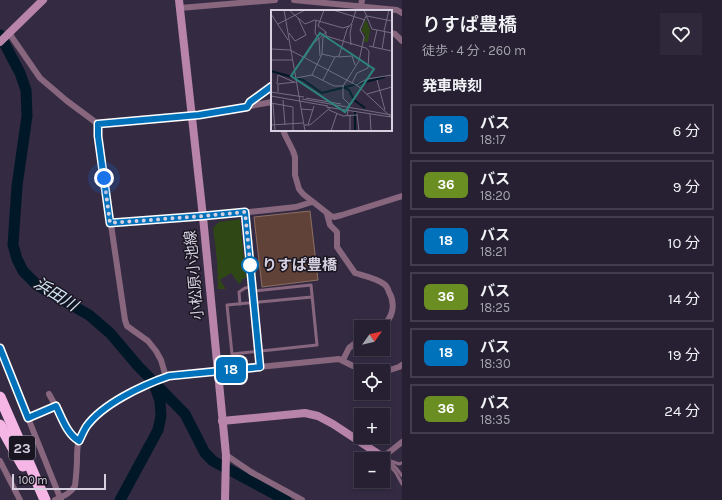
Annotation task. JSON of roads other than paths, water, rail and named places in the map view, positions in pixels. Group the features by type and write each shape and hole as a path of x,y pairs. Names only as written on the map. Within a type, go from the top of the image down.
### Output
{"highway":[{"name":"23","path":"0,387 6,410"},
{"name":"23","path":"0,397 45,500"},
{"name":"23","path":"0,425 41,500"}],"main road":[{"path":"0,42 43,0"},
{"name":"小松原小池線","path":"180,4 203,216 226,457 225,500"},
{"path":"222,421 305,413 318,416 375,452"}],"street":[{"path":"180,4 275,0"},
{"path":"294,0 396,10 402,13"},
{"path":"9,33 40,78 92,121 98,124 199,115 271,102"},
{"path":"392,33 395,34 402,41"},
{"path":"247,107 250,102 271,87"},
{"path":"98,124 98,136 125,320 127,326 148,341 156,351 161,360 164,378"},
{"path":"283,131 295,157 295,175 297,186 303,194 330,216 334,217 402,196"},
{"path":"110,223 296,207 312,202"},
{"path":"327,214 330,225 337,232 337,247 355,274 375,279 386,285 392,296 393,304 392,313 389,320"},
{"path":"343,360 349,348 354,344"},
{"path":"0,348 5,366 28,418 58,499 68,494 75,486 79,441 86,427 108,406 141,388 169,376 339,359 354,366 377,370 390,370 402,365"},
{"path":"50,394 71,434 79,441"},
{"path":"28,418 56,406"},
{"path":"390,455 402,442"},
{"path":"226,457 302,500"},
{"path":"0,460 20,500"}],"lane":[{"path":"245,212 260,367"},
{"path":"253,291 311,286 317,345 232,354 227,305 312,297"},
{"path":"240,304 239,292 245,288 252,287"},
{"path":"390,461 402,464"},
{"path":"390,462 402,476"},
{"path":"390,464 402,484"}],"waterway":[{"name":"浜田川","path":"0,35 20,73 26,90 27,116 17,186 13,245 17,259 23,271 37,285 89,315 110,333 138,366 185,414 205,453 213,461 286,500"},
{"name":"浜田川","path":"120,500 158,430 161,416 160,401 154,384"}],"place":[{"name":"りすぱ豊橋","path":"250,265"}]}
